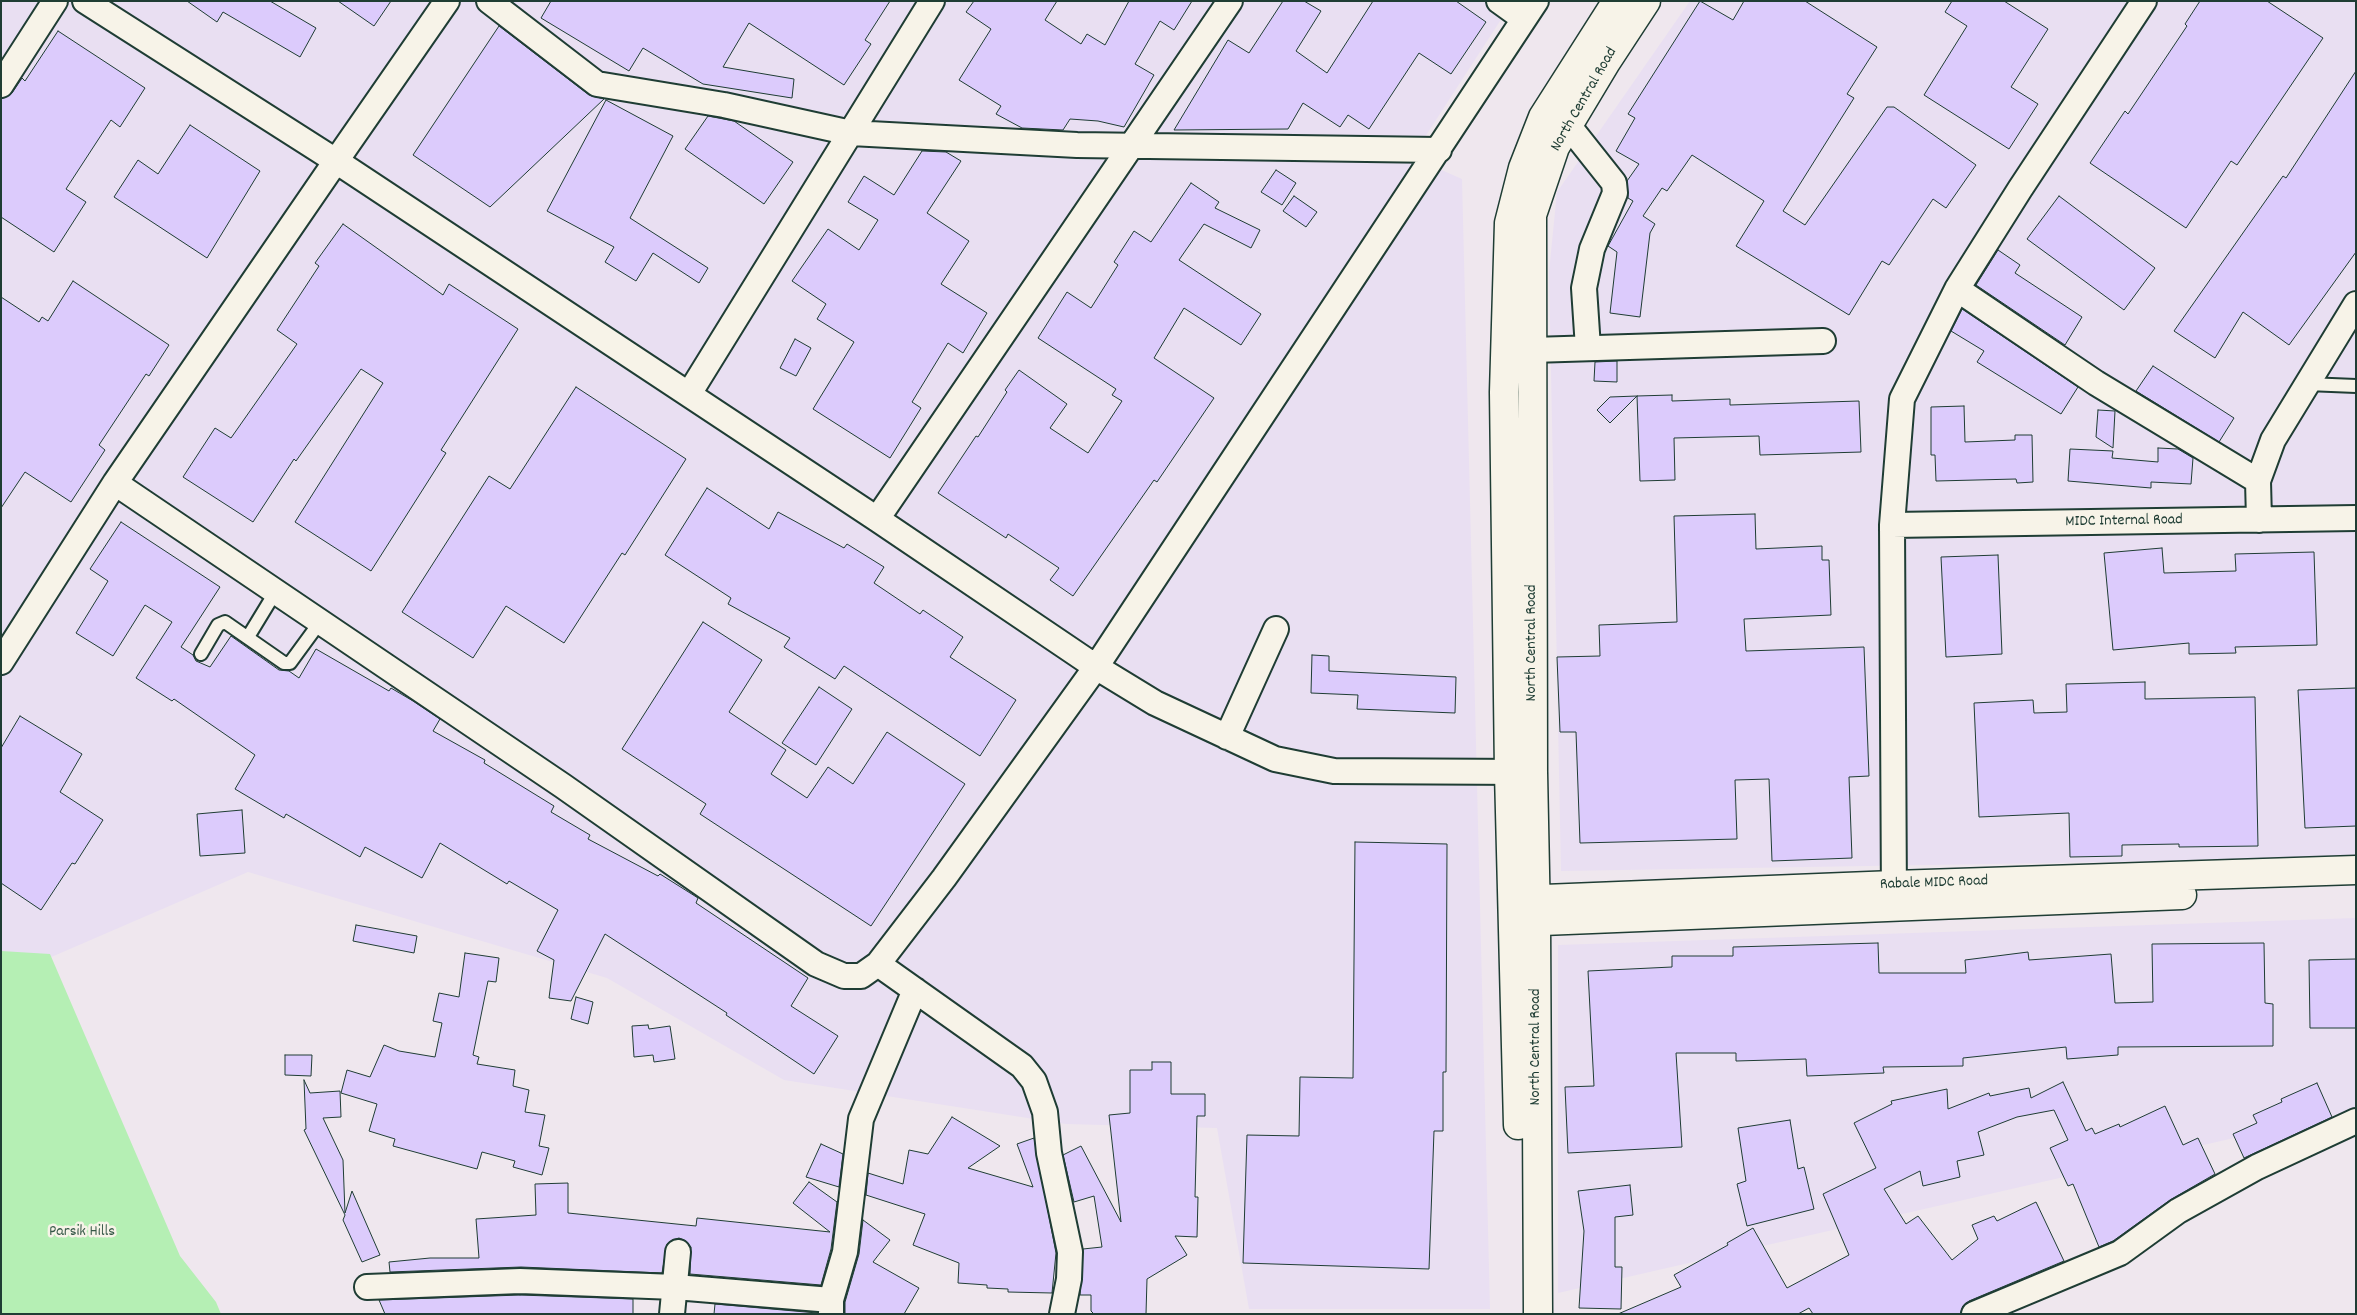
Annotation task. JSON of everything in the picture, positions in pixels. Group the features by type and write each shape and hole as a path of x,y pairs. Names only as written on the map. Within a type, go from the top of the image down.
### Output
{"main road":[{"name":"North Central Road","path":"1538,1314 1521,772 1504,392 1509,223 1523,168 1543,117 1617,1"},
{"name":"North Central Road","path":"1521,772 1532,350 1532,215 1555,147 1606,62 1646,1"},
{"name":"Rabale MIDC Road","path":"1524,911 2198,885 2356,870"},
{"name":"Rabale MIDC Road","path":"2198,885 2356,889"},
{"name":"North Central Road","path":"1523,1314 1524,911"}],"street":[{"path":"1,85 55,1"},
{"path":"85,1 336,161 877,519 1096,667 1155,703 1275,758 1334,771 1521,772"},
{"path":"1,662 116,483 446,1"},
{"path":"488,1 597,84 724,105 851,133 1023,143 1439,150"},
{"path":"688,394 932,1"},
{"path":"877,519 1230,1"},
{"path":"116,483 563,786 816,964 844,976 861,976 878,964 944,878 1096,667 1530,10 1499,1"},
{"path":"1894,896 1892,526 1902,399 1958,289 2020,189 2144,1"},
{"path":"1568,125 1614,183 1615,193 1592,249 1584,288 1588,348"},
{"path":"1958,289 2096,383 2258,481"},
{"path":"2259,520 2258,481 2273,440 2356,304"},
{"path":"1532,350 1823,341"},
{"name":"MIDC Internal Road","path":"1892,526 2356,518"},
{"path":"1227,737 1276,629"},
{"path":"878,964 1022,1066 1040,1092 1045,1112 1057,1196 1070,1252 1069,1279 1062,1314"},
{"path":"367,1286 520,1281 675,1288 831,1307 845,1252 860,1119 915,990"},
{"path":"1974,1314 2120,1252 2178,1211 2257,1167 2356,1121"},
{"path":"672,1314 678,1252"}],"lane":[{"path":"2308,384 2356,386"},
{"path":"248,638 276,591"},
{"path":"201,654 221,623 229,624 284,663 290,663 320,622"}],"shaded area":[{"path":"1,1 1513,1 1412,157 1462,179 1490,1309 1249,1309 1217,1128 1066,1124 784,1080 607,978 248,872 49,958 1,955"},
{"path":"1690,1 2356,1 2356,858 1561,871 1549,272 1557,192"},
{"path":"2356,918 2356,1110 1558,1293 1558,945"}],"green space":[{"name":"Parsik Hills","path":"1,951 50,954 180,1256 216,1302 221,1314 1,1314"}],"building":[{"path":"187,1 270,1 316,28 300,57 223,12 217,22"},
{"path":"338,1 391,1 374,26"},
{"path":"551,1 890,1 865,40 871,44 844,85 749,23 723,67 794,79 792,98 703,84 643,48 629,71 541,18"},
{"path":"974,1 1057,1 1045,20 1081,44 1087,34 1105,45 1129,1 1192,1 1174,30 1160,21 1135,64 1154,75 1124,127 1098,121 1070,119 1063,130 1022,128 996,114 1001,106 959,80 991,29 966,12"},
{"path":"1283,1 1304,1 1321,11 1296,51 1327,73 1373,1 1456,1 1486,22 1451,74 1419,53 1369,129 1348,115 1340,127 1303,103 1288,129 1174,130 1228,40 1249,53"},
{"path":"1700,1 1733,20 1744,1 1805,1 1877,47 1847,94 1854,98 1783,211 1805,225 1887,107 1894,107 1976,165 1946,208 1933,199 1889,265 1882,261 1849,315 1736,246 1764,201 1692,155 1667,191 1662,188 1643,216 1655,224 1650,233 1640,317 1610,313 1617,252 1608,246 1633,201 1628,198 1627,181 1639,164 1616,151 1635,118 1628,114"},
{"path":"1952,1 2004,1 2048,29 2011,87 2038,104 2009,149 1924,95 1967,26 1945,12"},
{"path":"2200,1 2267,1 2323,38 2237,165 2231,161 2186,228 2090,163 2125,111 2128,114 2187,26 2185,24"},
{"path":"499,26 589,95 604,99 490,207 413,155"},
{"path":"58,31 145,88 120,127 111,120 66,189 86,202 54,252 1,217 1,99 12,93 22,78 25,81"},
{"path":"2356,71 2356,252 2289,345 2243,312 2215,358 2174,331 2283,176 2286,178"},
{"path":"606,100 673,136 630,218 708,268 699,283 653,253 636,281 605,262 614,247 547,211"},
{"path":"708,116 734,121 793,162 764,204 685,149"},
{"path":"190,125 260,171 207,258 114,197 138,160 158,174"},
{"path":"922,151 946,152 961,161 927,213 969,241 941,284 987,313 963,353 948,343 912,402 921,408 890,458 813,409 854,342 817,319 826,304 792,281 828,229 859,250 878,220 848,202 864,176 894,195"},
{"path":"1276,170 1296,183 1282,205 1261,192"},
{"path":"1191,183 1219,202 1215,208 1260,230 1251,248 1204,224 1179,260 1261,314 1241,345 1184,308 1154,358 1214,398 1157,482 1154,480 1073,596 1050,580 1059,568 1008,534 1006,538 938,493 976,436 978,437 1007,392 1005,390 1019,370 1067,404 1050,428 1088,453 1122,401 1112,395 1116,389 1038,338 1067,292 1091,308 1118,265 1114,262 1134,231 1151,242"},
{"path":"1294,196 1317,212 1306,227 1283,211"},
{"path":"2059,196 2155,268 2124,310 2027,239"},
{"path":"343,224 443,295 449,284 518,329 441,450 446,453 371,571 295,522 383,383 361,369 296,461 294,459 253,522 183,477 215,428 231,438 297,344 277,330 319,266 315,263"},
{"path":"1998,250 2020,265 2015,273 2082,317 2065,345 1976,285"},
{"path":"73,281 169,345 149,376 146,374 99,445 105,450 71,502 25,472 1,508 1,297 39,322 42,317 48,321"},
{"path":"1962,309 2078,387 2061,414 1977,362 1984,351 1951,331"},
{"path":"795,339 811,348 796,376 780,368"},
{"path":"1617,361 1617,382 1594,381 1595,362"},
{"path":"2153,366 2234,418 2219,442 2136,391"},
{"path":"576,387 686,459 625,555 622,553 564,643 506,606 473,658 402,612 489,476 510,489"},
{"path":"1672,395 1672,401 1730,399 1730,405 1859,401 1861,452 1760,455 1759,436 1674,438 1675,480 1640,481 1637,396"},
{"path":"1637,396 1610,423 1597,410 1610,397"},
{"path":"1964,406 1965,442 2015,440 2015,435 2032,435 2033,482 2017,483 2016,479 1936,481 1935,455 1931,455 1931,407"},
{"path":"2098,410 2115,411 2113,448 2096,437"},
{"path":"2158,448 2178,449 2193,458 2191,484 2151,482 2151,488 2068,481 2070,449 2113,451 2112,458 2158,462"},
{"path":"707,488 769,529 778,512 844,548 847,544 884,567 874,583 920,614 923,610 963,637 950,657 1016,700 980,756 844,666 835,679 784,647 790,638 728,604 731,598 665,555"},
{"path":"1755,514 1756,549 1822,546 1822,560 1829,560 1831,615 1744,619 1746,651 1864,647 1869,776 1849,777 1852,858 1772,861 1769,779 1735,780 1737,839 1580,843 1576,732 1560,732 1557,657 1600,656 1599,625 1677,622 1674,516"},
{"path":"121,522 220,587 181,647 193,655 196,661 210,667 231,636 279,670 289,671 299,678 316,649 389,691 391,688 440,719 433,731 485,760 484,763 554,806 551,812 590,835 588,839 658,876 660,874 698,898 696,903 808,978 791,1006 838,1036 814,1074 726,1015 727,1013 605,934 571,1001 549,998 554,960 537,951 558,910 509,881 507,884 440,843 422,878 365,847 360,857 286,814 284,818 235,789 255,755 174,699 172,701 136,678 172,622 145,605 113,656 76,633 108,581 90,569"},
{"path":"2162,548 2164,573 2236,571 2235,554 2314,552 2317,645 2235,647 2236,653 2189,654 2189,643 2113,650 2104,553"},
{"path":"1998,555 2002,654 1946,657 1941,557"},
{"path":"703,622 762,660 729,712 786,750 771,774 807,798 828,767 853,784 887,732 965,784 871,926 700,814 706,804 622,749"},
{"path":"1312,655 1329,656 1329,671 1456,677 1455,713 1357,709 1358,695 1311,693"},
{"path":"2145,682 2145,699 2255,697 2258,846 2179,847 2179,844 2122,845 2122,856 2070,857 2069,813 1979,817 1974,703 2033,700 2034,713 2067,712 2066,684"},
{"path":"819,687 852,709 816,765 782,743"},
{"path":"2356,688 2356,826 2305,828 2298,690"},
{"path":"20,716 82,754 60,792 103,820 75,864 72,863 41,910 1,883 1,748"},
{"path":"242,810 245,853 200,856 197,814"},
{"path":"1355,842 1447,844 1446,1072 1443,1072 1443,1131 1434,1131 1429,1269 1243,1263 1247,1135 1299,1136 1300,1077 1353,1078"},
{"path":"356,925 417,936 414,953 353,941"},
{"path":"1878,943 1879,973 1966,973 1965,960 2028,952 2029,960 2111,954 2115,1003 2153,1002 2152,944 2264,943 2265,1003 2273,1004 2273,1046 2118,1047 2118,1055 2067,1059 2066,1047 1963,1058 1963,1066 1883,1067 1884,1073 1807,1076 1806,1059 1736,1061 1736,1053 1676,1053 1682,1147 1568,1153 1565,1087 1594,1086 1588,971 1672,967 1672,956 1733,956 1733,947"},
{"path":"465,953 499,958 496,982 488,981 473,1055 479,1057 477,1064 515,1070 513,1086 529,1090 525,1112 545,1115 539,1146 549,1148 542,1175 513,1167 515,1161 482,1152 477,1169 393,1146 395,1139 369,1131 377,1104 341,1093 347,1070 370,1077 384,1045 399,1051 435,1057 442,1023 433,1021 439,993 459,997"},
{"path":"2356,959 2356,1028 2310,1028 2309,960"},
{"path":"576,997 593,1002 588,1024 571,1019"},
{"path":"648,1025 649,1029 670,1026 675,1059 654,1062 653,1055 634,1057 632,1026"},
{"path":"285,1055 312,1055 311,1076 285,1075"},
{"path":"1152,1062 1171,1062 1171,1094 1205,1094 1205,1116 1197,1116 1195,1197 1198,1197 1197,1237 1175,1236 1187,1255 1147,1279 1146,1314 1094,1314 1091,1311 1091,1295 1080,1295 1083,1249 1102,1247 1094,1196 1074,1202 1063,1155 1081,1146 1121,1222 1109,1115 1130,1113 1130,1070 1152,1070"},
{"path":"304,1080 310,1093 340,1091 341,1117 323,1118 343,1160 345,1213 352,1191 380,1255 362,1262 343,1220 345,1215 304,1130 306,1129"},
{"path":"2063,1082 2086,1131 2092,1128 2095,1134 2119,1124 2120,1127 2165,1106 2183,1145 2198,1138 2215,1174 2170,1200 2113,1241 2099,1247 2073,1184 2068,1186 2050,1148 2068,1140 2054,1110 2017,1117 1978,1132 1984,1155 1957,1161 1960,1177 1923,1186 1920,1171 1884,1189 1906,1224 1918,1216 1952,1260 1978,1239 1972,1225 1994,1216 1997,1221 2036,1202 2064,1261 1969,1301 1963,1306 1960,1314 1813,1314 1809,1308 1798,1314 1618,1314 1681,1287 1674,1275 1728,1245 1727,1243 1753,1228 1787,1288 1849,1255 1823,1194 1876,1168 1854,1123 1892,1104 1891,1101 1947,1089 1948,1109 1989,1093 1990,1096 2029,1088 2031,1098"},
{"path":"2317,1083 2332,1117 2244,1158 2233,1134 2257,1123 2253,1115 2282,1102 2281,1099"},
{"path":"952,1117 1000,1146 968,1168 1033,1187 1017,1144 1034,1138 1056,1253 1052,1293 1008,1292 1008,1289 987,1288 987,1285 958,1283 959,1263 913,1245 925,1214 866,1195 868,1173 903,1184 909,1150 928,1154"},
{"path":"1790,1120 1798,1169 1804,1167 1814,1209 1747,1226 1737,1184 1746,1181 1738,1128"},
{"path":"821,1144 843,1154 839,1187 806,1177"},
{"path":"809,1182 837,1202 831,1249 821,1285 690,1274 691,1247 686,1241 679,1238 667,1244 662,1273 521,1267 390,1272 389,1262 430,1258 479,1258 476,1219 536,1215 535,1184 568,1183 568,1213 696,1226 697,1218 830,1232 793,1203"},
{"path":"1630,1185 1633,1215 1615,1217 1615,1267 1622,1267 1621,1309 1579,1308 1584,1231 1578,1191"},
{"path":"863,1220 890,1240 873,1262 919,1288 904,1314 845,1314 845,1302 859,1254"},
{"path":"520,1295 633,1299 633,1314 385,1314 379,1300"},
{"path":"715,1304 817,1313 817,1314 714,1314"}]}
